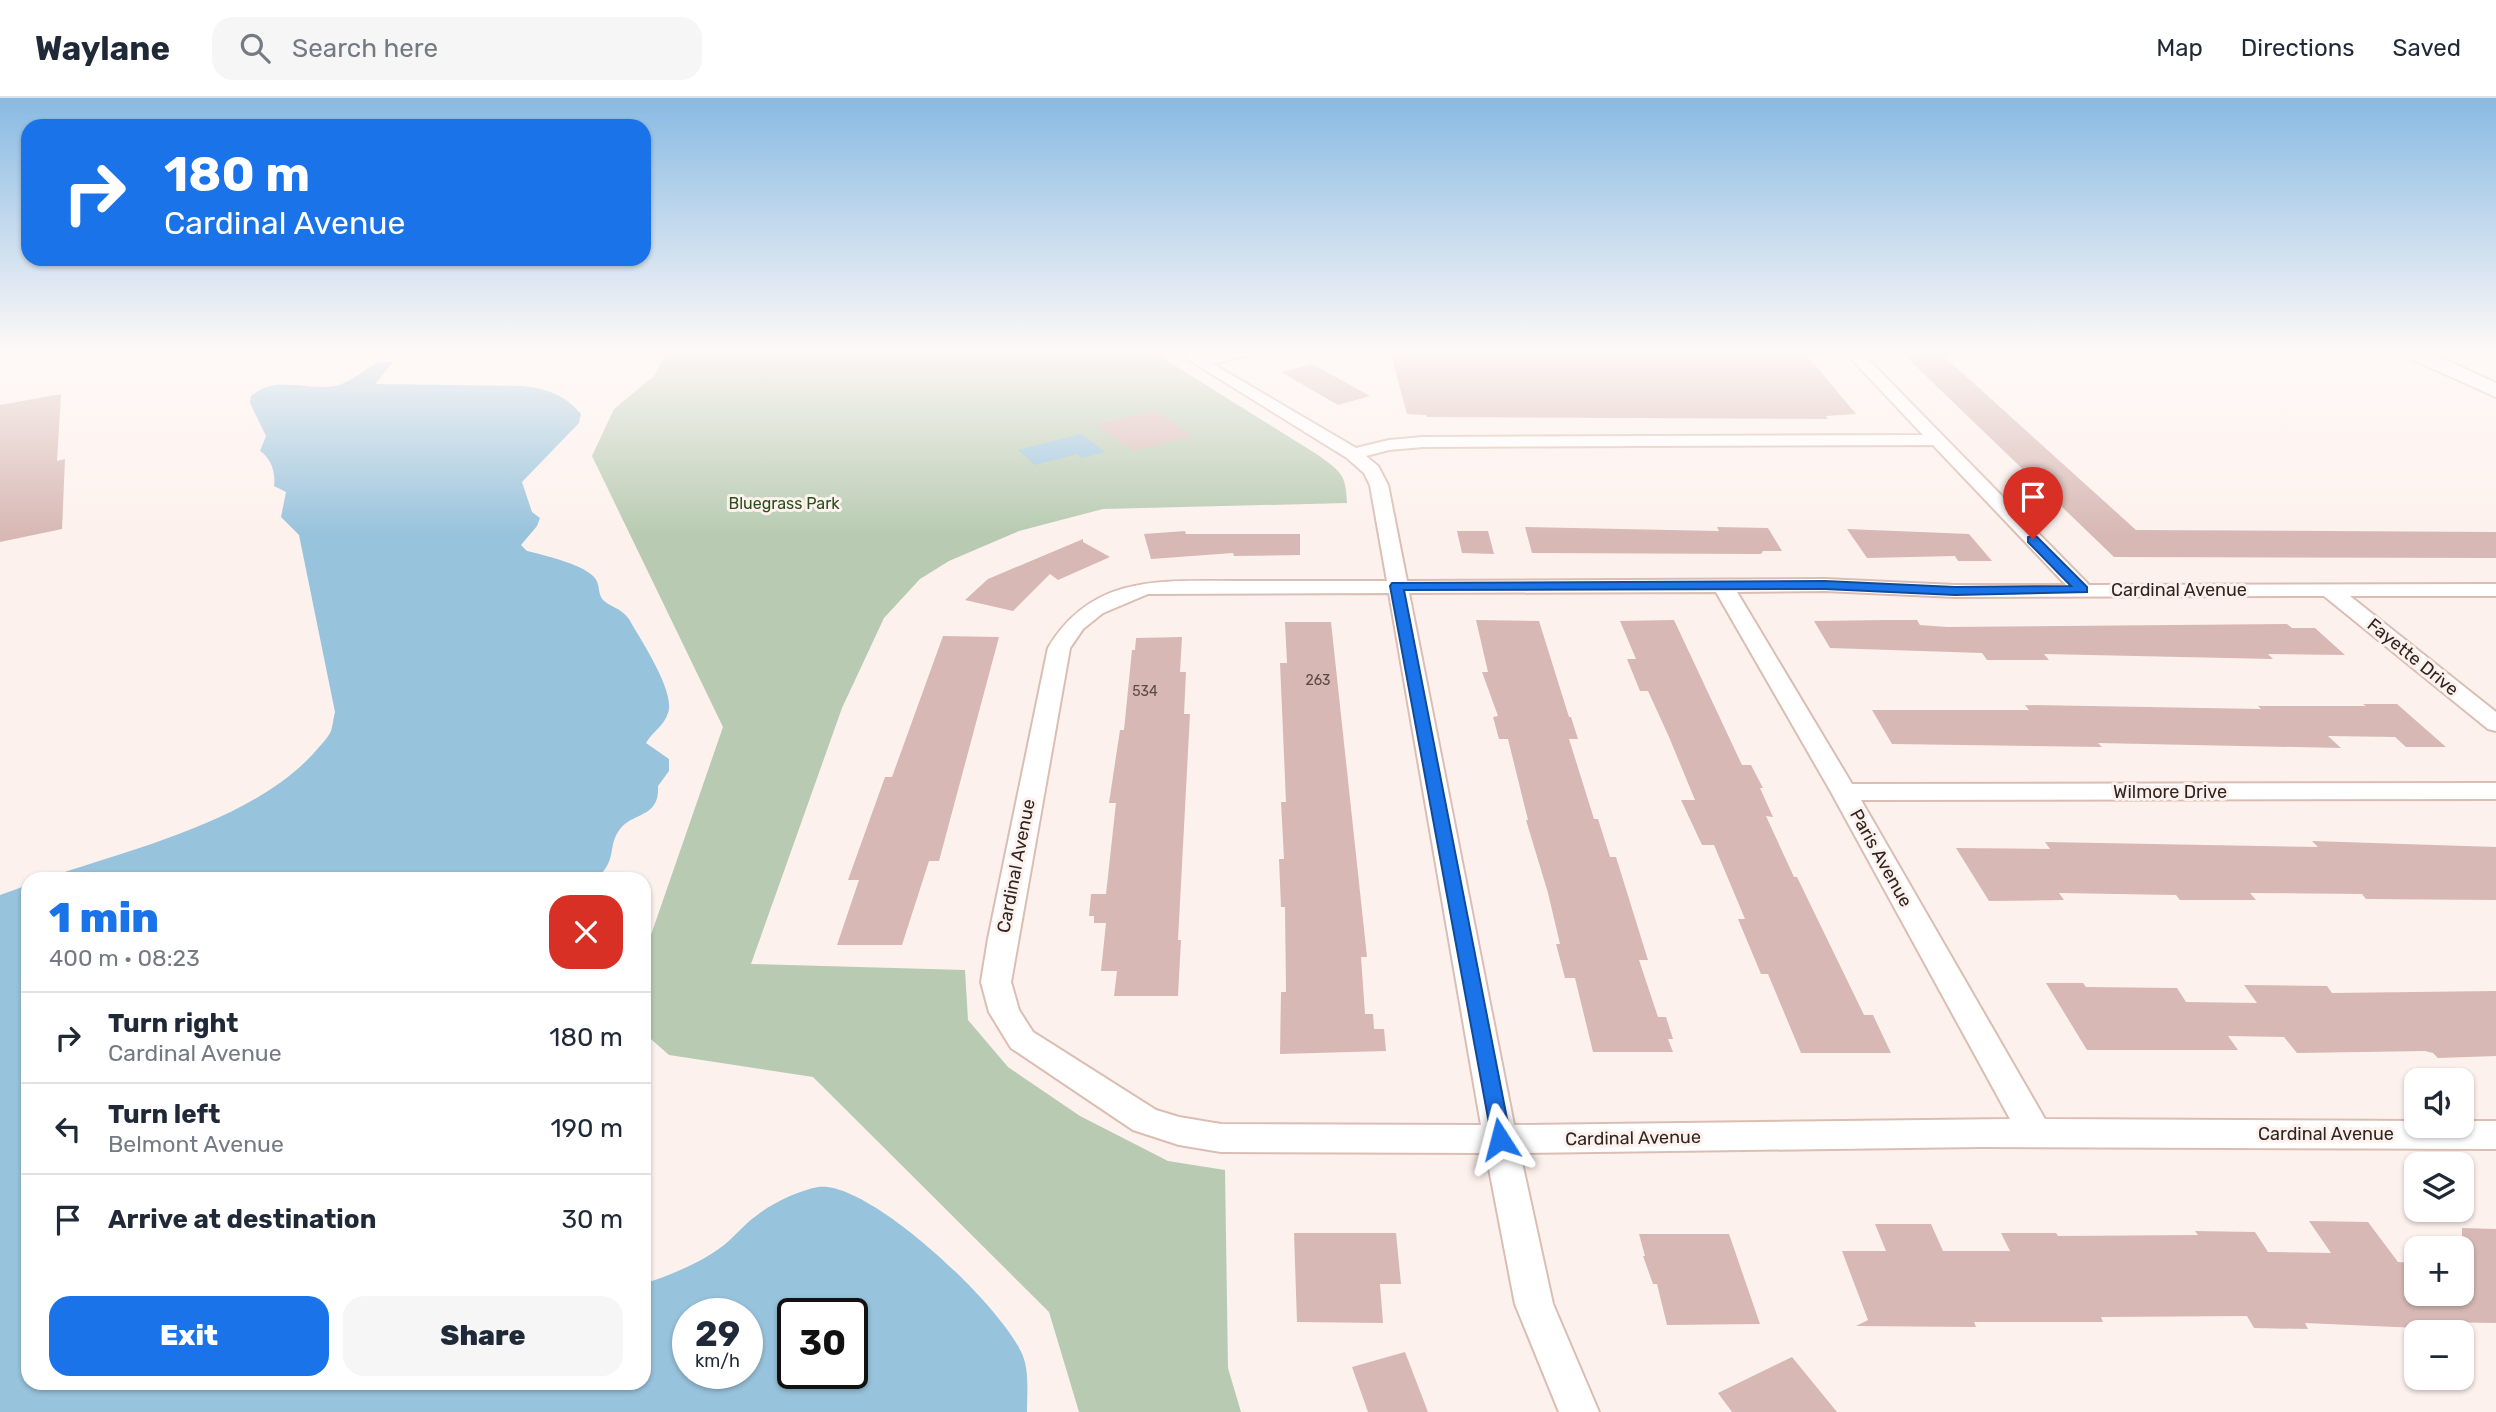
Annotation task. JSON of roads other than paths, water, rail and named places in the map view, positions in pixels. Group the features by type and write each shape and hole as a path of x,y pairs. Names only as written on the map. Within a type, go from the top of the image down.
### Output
{"street":[{"path":"1282,411 1353,454 1372,470 1379,485 1500,1139 1534,1304 1579,1412"},
{"path":"1908,411 2083,590"},
{"path":"1353,454 1415,442 1935,440"},
{"name":"Cardinal Avenue","path":"2496,590 1955,591 1825,585 1147,588 1113,597 1088,612 1068,631 1059,648 996,982 1004,1012 1022,1040 1145,1120 1179,1131 1221,1138 1500,1139 2035,1133 2496,1135"},
{"name":"Paris Avenue","path":"1723,586 1844,792 2035,1133"},
{"name":"Fayette Drive","path":"2329,590 2496,724"},
{"name":"Wilmore Drive","path":"1844,792 2496,791"}],"water":[{"path":"254,411 579,411 581,414 579,423 522,482 532,512 540,518 537,526 521,545 527,551 571,564 593,576 603,600 629,619 656,666 669,704 664,721 646,743 669,759 669,771 658,786 655,804 625,824 616,835 608,865 602,872 66,872 189,830 257,798 313,754 332,728 335,712 299,535 281,517 286,492 274,486 272,466 260,451 266,436"},
{"path":"1081,434 1105,452 1082,458 1077,454 1035,465 1018,450"},
{"path":"21,888 21,1390 651,1390 651,1281 702,1259 770,1207 818,1187 841,1190 870,1204 902,1226 934,1252 993,1311 1013,1338 1024,1359 1027,1412 0,1412 0,895"}],"park label":[{"name":"Bluegrass Park","path":"784,503"}]}
